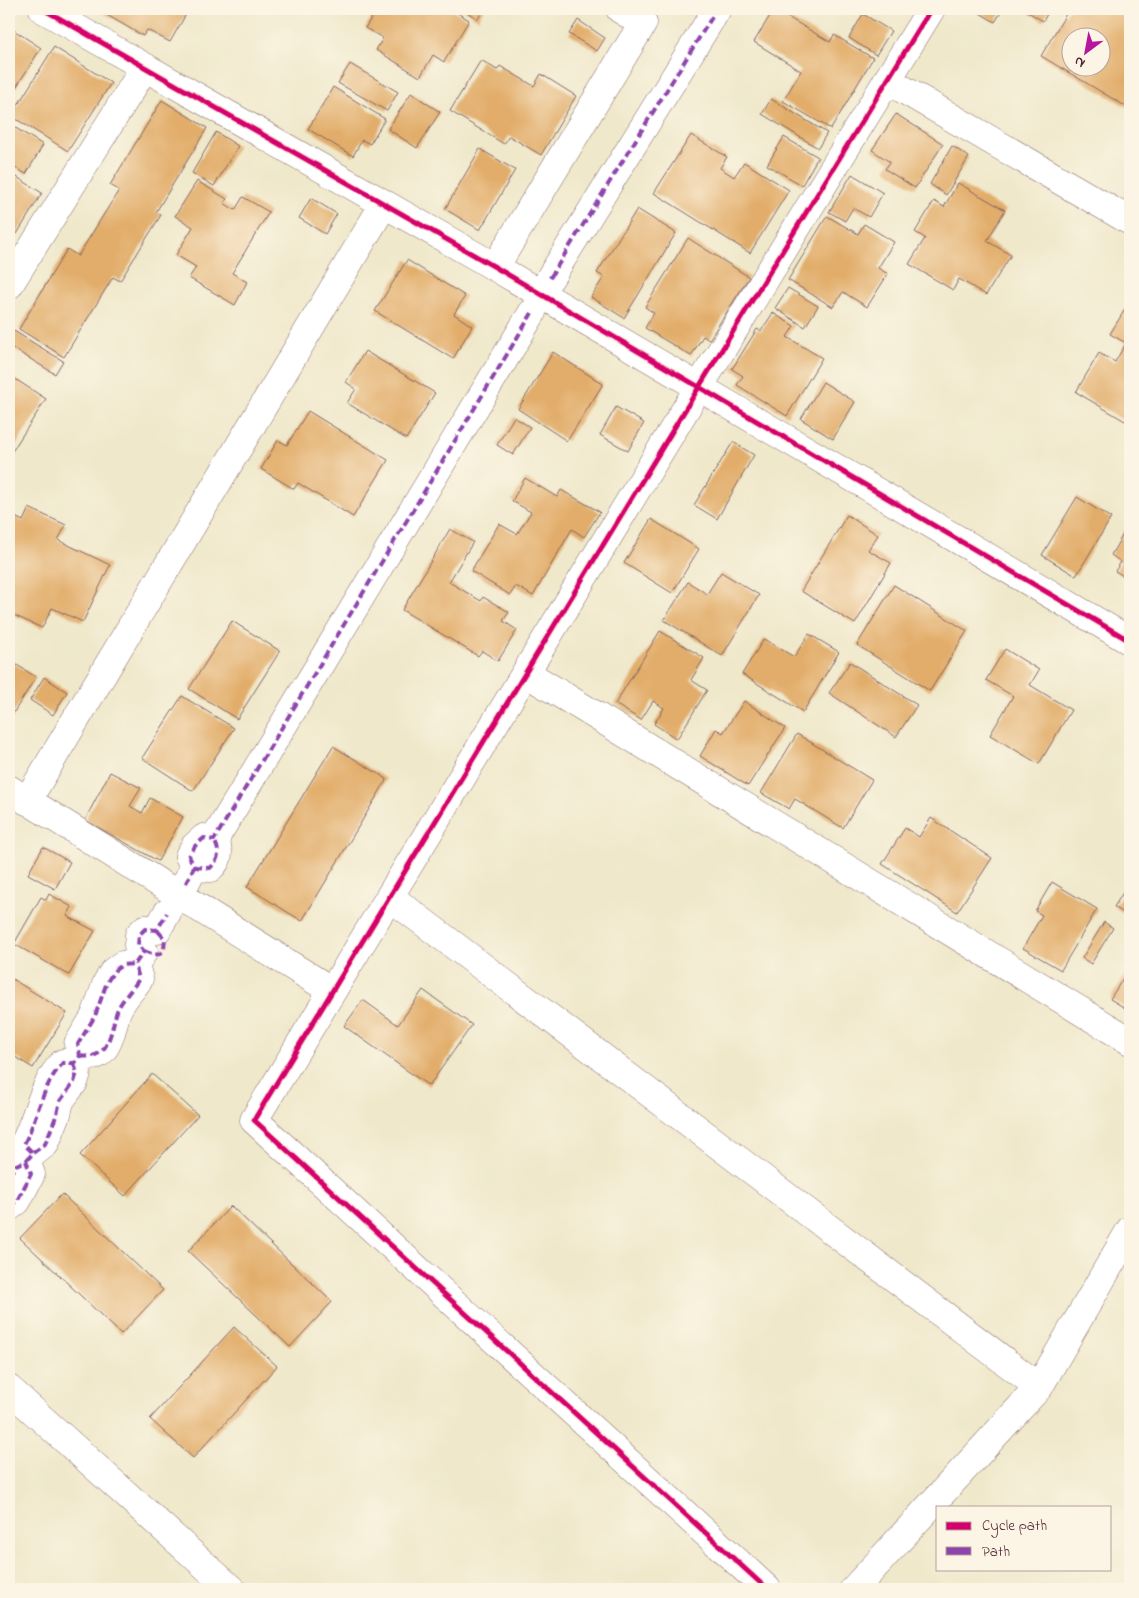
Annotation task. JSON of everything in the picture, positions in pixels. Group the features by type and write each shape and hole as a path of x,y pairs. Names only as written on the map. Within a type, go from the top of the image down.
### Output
{"street":[{"path":"43,9 496,268 1130,641"},
{"path":"496,268 644,23 620,9"},
{"path":"550,278 717,9"},
{"path":"767,1589 254,1120 931,9"},
{"path":"9,285 145,67"},
{"path":"887,80 1130,221"},
{"path":"332,991 18,795 384,204"},
{"path":"190,875 189,856 195,846 204,838 214,840 532,313"},
{"path":"526,673 1130,1041"},
{"path":"390,897 1039,1387"},
{"path":"9,1208 17,1201 31,1174 23,1163 24,1144 35,1121 46,1088 63,1063 77,1060 78,1044 95,1016 107,982 114,971 151,940"},
{"path":"854,1589 1039,1387 1130,1230"},
{"path":"9,1389 231,1589"}],"building":[{"path":"101,9 189,9 170,42 147,30 143,36 100,11"},
{"path":"377,9 451,9 469,20 444,62 433,55 420,77 376,50 383,38 365,28"},
{"path":"462,9 484,9 478,19"},
{"path":"774,9 830,42 834,35 873,58 831,129 783,101 801,71 754,42"},
{"path":"973,9 1003,9 995,22"},
{"path":"1023,9 1050,9 1043,21"},
{"path":"1069,9 1130,9 1130,109 1078,78 1112,78 1112,28 1062,28 1062,69 1041,56"},
{"path":"863,14 891,31 876,55 849,38"},
{"path":"578,20 605,38 597,51 569,34"},
{"path":"9,27 41,48 15,89 9,85"},
{"path":"54,47 111,83 68,151 11,116"},
{"path":"481,60 497,70 500,66 534,86 541,74 576,96 541,155 509,136 504,144 450,111"},
{"path":"350,64 398,92 387,111 338,83"},
{"path":"333,87 385,119 370,144 362,140 353,156 308,129"},
{"path":"411,93 440,112 417,148 388,129"},
{"path":"771,99 827,133 818,148 762,114"},
{"path":"162,100 207,128 156,212 161,215 120,281 113,277 64,357 19,329 67,249 78,256 119,190 110,185"},
{"path":"896,114 943,144 915,188 885,169 890,162 872,150"},
{"path":"11,125 43,145 26,174 9,164 9,129"},
{"path":"216,132 238,146 214,186 192,173"},
{"path":"691,135 727,157 720,168 734,177 744,162 789,190 750,253 654,193"},
{"path":"784,137 818,157 802,185 767,165"},
{"path":"952,146 969,157 946,195 930,184"},
{"path":"480,149 515,170 480,230 445,209"},
{"path":"9,172 42,193 17,234 9,230"},
{"path":"852,174 883,193 869,217 853,208 845,221 829,212"},
{"path":"197,181 227,199 224,203 235,210 243,197 269,212 232,273 247,282 235,305 189,278 196,267 176,255 193,227 175,216"},
{"path":"958,183 1005,210 987,241 1011,255 986,295 959,279 953,290 909,264 925,238 915,232 934,201 944,207"},
{"path":"311,198 337,214 325,234 299,218"},
{"path":"637,209 676,233 624,318 591,297 604,277 597,273"},
{"path":"827,216 858,234 864,224 894,242 878,268 888,274 867,307 843,292 833,307 788,280"},
{"path":"688,238 749,277 709,340 703,336 691,356 645,328 654,313 645,307"},
{"path":"407,260 465,296 454,314 472,326 453,359 375,311"},
{"path":"788,288 818,306 805,327 775,308"},
{"path":"1130,301 1130,424 1076,392 1099,353 1115,362 1126,343 1110,334"},
{"path":"773,313 794,326 787,337 822,358 787,416 737,385 743,376 732,369 757,329 761,331"},
{"path":"9,328 63,361 55,374 9,346"},
{"path":"365,351 435,393 406,439 347,403 356,389 346,382"},
{"path":"553,352 603,384 567,441 518,409"},
{"path":"9,375 46,399 9,456"},
{"path":"823,382 855,402 833,439 801,419"},
{"path":"616,407 644,423 628,451 600,435"},
{"path":"308,411 388,460 353,517 298,483 294,489 261,469 278,440 287,445"},
{"path":"514,417 530,427 513,455 497,445"},
{"path":"733,442 754,455 717,519 694,505"},
{"path":"525,478 557,497 561,490 600,512 584,537 572,529 533,596 516,586 510,595 471,571 499,524 517,534 531,512 512,501"},
{"path":"1077,497 1111,518 1076,576 1042,555"},
{"path":"29,508 66,525 58,540 110,565 83,622 52,608 42,628 9,613 13,605 9,603 9,582 11,577 9,576 9,514 23,521"},
{"path":"847,515 878,535 868,550 891,563 855,624 801,591"},
{"path":"651,519 699,549 672,593 624,563"},
{"path":"1130,522 1130,580 1115,571 1121,562 1111,555"},
{"path":"450,529 473,542 449,582 481,601 483,597 509,612 503,621 517,630 498,661 482,651 478,656 402,610"},
{"path":"721,572 759,595 722,656 664,620 688,582 707,594"},
{"path":"894,585 967,631 930,691 857,645"},
{"path":"232,621 280,651 237,719 189,689"},
{"path":"660,631 704,658 691,680 707,690 677,739 654,724 664,708 653,701 641,720 615,704"},
{"path":"809,634 839,652 803,712 742,674 764,639 794,657"},
{"path":"1005,649 1039,670 1030,685 1071,710 1039,764 990,735 1013,696 986,680"},
{"path":"9,660 36,677 9,720"},
{"path":"850,662 917,705 896,737 829,693"},
{"path":"44,677 67,692 53,715 30,700"},
{"path":"182,696 234,728 193,791 142,758"},
{"path":"744,701 785,728 748,786 700,756 716,729 723,733"},
{"path":"797,734 872,780 843,828 795,799 789,809 761,793"},
{"path":"333,746 387,779 302,921 247,887"},
{"path":"110,772 141,788 130,806 142,813 150,798 183,817 158,861 85,820"},
{"path":"931,818 992,858 957,912 882,864 905,828 919,837"},
{"path":"43,847 70,862 55,889 28,874"},
{"path":"1130,881 1130,917 1114,907"},
{"path":"1052,882 1097,909 1061,970 1023,948 1042,915 1035,911"},
{"path":"49,894 72,907 67,916 95,931 69,975 14,944 41,897 46,900"},
{"path":"1104,922 1113,928 1091,964 1082,958"},
{"path":"1130,967 1130,1000 1125,1008 1110,999"},
{"path":"9,977 67,1013 33,1068 9,1053"},
{"path":"423,990 472,1025 429,1086 344,1026 363,1000 398,1025"},
{"path":"152,1074 198,1115 125,1196 80,1155"},
{"path":"62,1194 163,1290 121,1334 20,1238"},
{"path":"231,1206 332,1302 290,1347 188,1251"},
{"path":"234,1327 277,1366 193,1458 150,1419"}],"marked path":[{"path":"550,278 717,9"},
{"path":"186,883 194,867 189,856 195,846 204,838 214,840 532,313"},
{"path":"194,867 210,868 216,861 218,855 214,840"},
{"path":"9,1176 16,1165 26,1161 33,1153 24,1144 45,1091 63,1063 75,1063 80,1056 78,1044 95,1016 107,982 114,971 122,965 135,964 144,951 138,945 139,935 145,929 157,930 167,913"},
{"path":"144,951 154,955 160,954 164,949 165,939 157,930"},
{"path":"80,1056 97,1054 107,1043 117,1011 139,979 135,964"},
{"path":"33,1153 45,1144 60,1101 74,1082 77,1073 74,1064"},
{"path":"9,1207 17,1201 31,1174 26,1161"}],"cycle path":[{"path":"43,9 495,267 1130,641"},
{"path":"767,1589 254,1120 931,9"}]}
